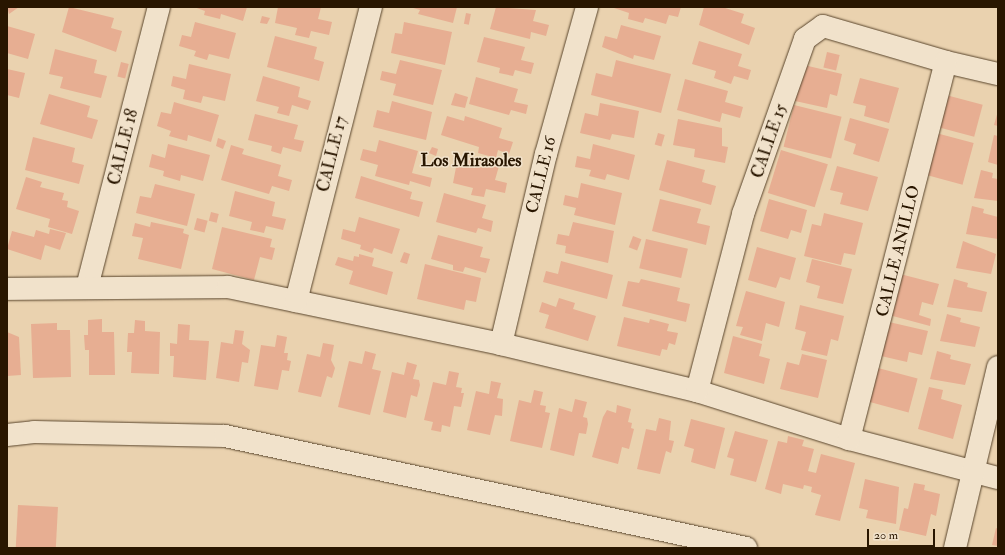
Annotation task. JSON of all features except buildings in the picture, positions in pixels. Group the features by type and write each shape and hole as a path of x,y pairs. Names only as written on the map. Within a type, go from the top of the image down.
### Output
{"street":[{"name":"CALLE 18","path":"86,287 159,7"},
{"name":"CALLE 17","path":"296,301 371,7"},
{"name":"CALLE 16","path":"501,344 546,154 587,7"},
{"name":"CALLE 15","path":"697,391 743,214 805,39 823,26 946,62"},
{"path":"946,62 998,74"},
{"name":"CALLE ANILLO","path":"849,439 946,62"},
{"path":"7,289 86,287 228,287 501,344 697,391 849,439 998,478"},
{"path":"955,548 971,472 998,367"},
{"path":"7,435 34,432 225,436 746,548"}],"district":[{"name":"Los Mirasoles","path":"471,161"}]}
